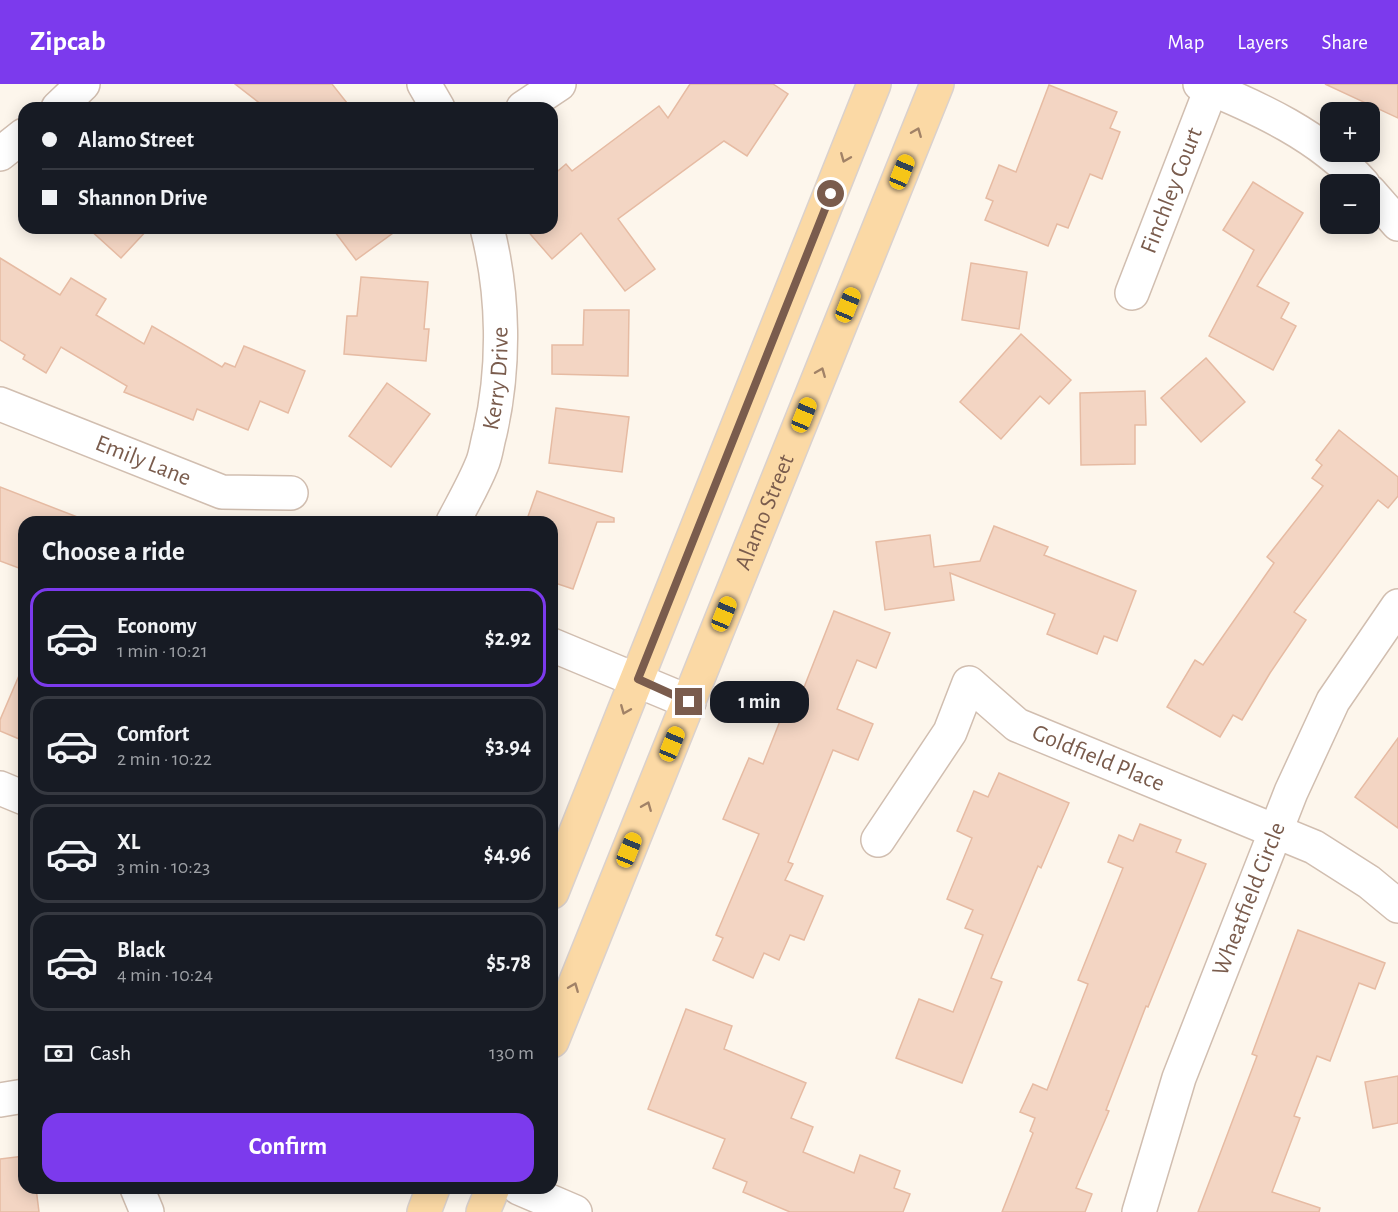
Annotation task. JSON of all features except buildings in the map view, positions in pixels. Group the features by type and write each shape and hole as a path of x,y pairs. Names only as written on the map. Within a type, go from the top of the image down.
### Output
{"main road":[{"path":"558,877 874,84"},
{"name":"Alamo Street","path":"558,1026 937,84"},
{"path":"423,1212 430,1194"},
{"path":"483,1212 490,1194"}],"street":[{"path":"64,102 83,84"},
{"path":"424,84 434,102"},
{"path":"532,102 559,84"},
{"path":"1209,86 1281,120 1346,165 1354,174"},
{"name":"Finchley Court","path":"1132,293 1209,86"},
{"path":"0,154 18,140"},
{"path":"1380,203 1398,224"},
{"name":"Kerry Drive","path":"456,516 483,463 495,411 500,362 500,311 488,234"},
{"name":"Emily Lane","path":"0,404 222,492 291,493"},
{"name":"Wheatfield Circle","path":"1139,1212 1179,1078 1291,792 1333,701 1398,606"},
{"path":"558,647 689,702"},
{"name":"Goldfield Place","path":"878,840 950,732 969,683 1017,725 1314,847 1369,882 1398,906"},
{"path":"0,788 18,796"},
{"path":"0,1100 18,1097"},
{"path":"140,1194 147,1212"},
{"path":"533,1194 575,1212"}],"route":[{"path":"689,702 638,679 831,194"}]}
